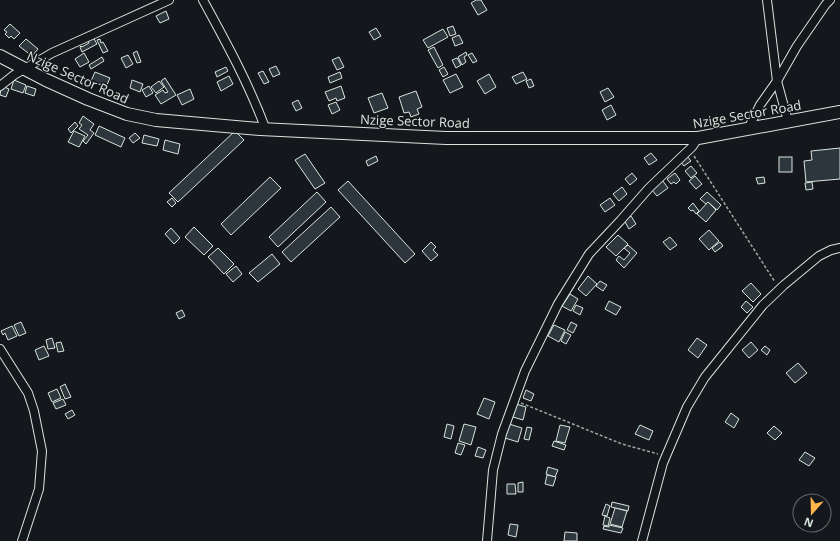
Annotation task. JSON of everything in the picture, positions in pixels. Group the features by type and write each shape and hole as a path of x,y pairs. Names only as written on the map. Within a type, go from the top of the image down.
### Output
{"main road":[{"name":"Nzige Sector Road","path":"0,56 46,80 88,99 127,114 156,120 266,130 446,138 698,138 840,112"}],"street":[{"path":"0,86 24,68 52,53 169,0"},
{"path":"203,0 239,67 255,101 266,130"},
{"path":"768,0 777,81 788,121"},
{"path":"748,129 760,105 777,81 797,46 830,0"},
{"path":"487,541 493,470 502,434 525,371 537,344 558,304 589,254 649,188 690,149 698,138"},
{"path":"642,541 666,456 687,407 705,377 763,305 779,289 796,273 819,256 830,250 840,248"},
{"path":"0,349 28,393 34,411 42,451 39,489 22,541"}],"path":[{"path":"690,149 779,289"},
{"path":"514,400 562,421 622,444 666,456"}],"building":[{"path":"476,0 481,0 487,10 478,15 471,3"},
{"path":"166,11 169,19 160,23 156,16"},
{"path":"10,24 20,33 14,39 11,36 9,38 5,34 7,32 4,30"},
{"path":"453,26 456,34 450,36 447,28"},
{"path":"376,28 381,36 374,40 369,32"},
{"path":"443,29 448,37 428,48 423,40"},
{"path":"459,35 463,43 455,46 452,38"},
{"path":"93,37 97,44 82,52 80,47 89,43 88,40"},
{"path":"26,39 38,49 32,56 19,46"},
{"path":"100,39 101,43 103,42 108,51 103,53 97,40"},
{"path":"434,47 443,65 438,68 428,50"},
{"path":"137,51 141,62 137,63 133,53"},
{"path":"466,52 467,55 464,57 466,62 462,65 458,57"},
{"path":"84,53 89,62 80,67 75,59"},
{"path":"472,53 477,61 473,63 468,55"},
{"path":"128,55 133,64 126,68 121,58"},
{"path":"102,57 104,61 91,69 89,65"},
{"path":"339,57 344,67 337,70 332,60"},
{"path":"457,58 461,65 456,68 452,60"},
{"path":"276,66 280,74 273,77 269,69"},
{"path":"226,67 228,71 217,77 215,72"},
{"path":"444,67 448,74 443,77 439,70"},
{"path":"263,71 269,82 264,84 258,73"},
{"path":"95,72 110,78 106,87 91,81"},
{"path":"340,72 342,78 330,83 328,77"},
{"path":"523,72 527,79 516,84 512,77"},
{"path":"456,74 463,87 450,93 443,80"},
{"path":"489,74 496,87 485,94 477,81"},
{"path":"229,76 233,84 221,91 217,82"},
{"path":"165,78 176,95 161,104 155,95 163,90 165,93 168,92 161,81"},
{"path":"531,79 534,86 529,88 526,81"},
{"path":"14,80 26,85 23,93 11,89"},
{"path":"132,80 143,84 140,92 130,88"},
{"path":"159,81 164,87 156,93 151,87"},
{"path":"27,86 36,89 34,96 25,93"},
{"path":"149,86 153,93 146,97 142,90"},
{"path":"341,86 345,98 337,101 336,98 329,101 325,92"},
{"path":"4,87 9,89 6,97 0,95 1,89 3,90"},
{"path":"608,88 614,97 605,102 600,92"},
{"path":"190,89 194,99 182,105 177,95"},
{"path":"416,91 422,107 417,109 419,114 411,117 409,112 404,113 399,97"},
{"path":"382,93 388,108 374,113 368,98"},
{"path":"298,100 302,108 296,111 292,103"},
{"path":"336,102 340,110 332,114 328,105"},
{"path":"611,105 616,115 607,120 602,110"},
{"path":"83,116 94,124 90,130 94,133 86,144 83,141 88,135 79,129 82,125 79,123"},
{"path":"75,122 78,126 71,133 68,129"},
{"path":"99,126 125,138 121,147 95,135"},
{"path":"74,131 85,136 79,147 68,142"},
{"path":"235,131 244,140 178,202 169,193"},
{"path":"135,133 140,138 133,143 129,138"},
{"path":"144,135 159,139 157,146 142,143"},
{"path":"165,140 180,144 178,154 163,150"},
{"path":"840,148 840,179 806,182 804,161 812,160 811,151"},
{"path":"651,153 657,160 649,165 644,158"},
{"path":"305,154 325,183 315,189 295,160"},
{"path":"686,155 691,161 684,166 679,160"},
{"path":"376,156 378,161 368,166 366,161"},
{"path":"779,157 792,157 792,172 779,172"},
{"path":"691,166 697,173 691,178 685,171"},
{"path":"632,173 637,179 630,185 625,179"},
{"path":"675,173 680,180 676,184 674,182 671,184 667,179"},
{"path":"695,176 702,184 696,189 689,181"},
{"path":"270,177 281,188 231,235 221,224"},
{"path":"764,177 765,183 758,184 756,178"},
{"path":"662,180 668,188 657,196 651,189"},
{"path":"348,181 415,254 405,263 338,190"},
{"path":"812,182 813,189 806,190 805,183"},
{"path":"622,187 627,194 619,201 613,194"},
{"path":"317,192 326,202 278,247 269,237"},
{"path":"707,192 721,205 717,210 708,202 706,204 700,199"},
{"path":"172,198 176,203 172,207 167,202"},
{"path":"610,198 615,205 605,212 600,205"},
{"path":"708,202 716,210 706,222 697,214"},
{"path":"693,203 699,211 696,214 693,210 691,211 688,208"},
{"path":"331,207 340,217 291,262 282,252"},
{"path":"631,216 636,224 629,229 624,220"},
{"path":"194,227 213,246 204,255 185,237"},
{"path":"171,228 180,238 174,244 165,234"},
{"path":"709,230 719,241 709,250 699,239"},
{"path":"618,235 628,244 616,256 606,247"},
{"path":"670,237 677,245 670,250 663,242"},
{"path":"431,242 436,247 433,250 438,255 431,261 422,251"},
{"path":"720,242 723,246 715,252 712,248"},
{"path":"628,245 637,253 624,268 616,260 619,256 624,260 630,253 624,248"},
{"path":"218,248 234,264 224,274 208,257"},
{"path":"272,254 280,264 258,282 249,273"},
{"path":"236,266 242,274 233,282 226,274"},
{"path":"588,276 597,284 586,296 578,289"},
{"path":"600,281 607,285 603,291 596,286"},
{"path":"751,283 761,294 753,302 742,291"},
{"path":"570,294 578,299 571,311 562,306"},
{"path":"609,301 621,307 616,315 605,309"},
{"path":"746,301 753,307 747,313 741,307"},
{"path":"576,305 583,308 580,315 573,311"},
{"path":"182,310 185,316 179,319 176,313"},
{"path":"21,322 26,333 19,336 14,325"},
{"path":"571,322 577,325 573,333 567,330"},
{"path":"554,325 565,330 559,342 548,336"},
{"path":"12,326 17,336 8,340 5,333 3,335 1,331"},
{"path":"565,332 571,335 566,344 561,341"},
{"path":"52,338 55,348 48,349 46,340"},
{"path":"697,338 707,345 698,358 688,350"},
{"path":"61,342 64,351 58,352 56,343"},
{"path":"751,342 758,350 749,358 742,350"},
{"path":"44,346 49,356 39,360 35,350"},
{"path":"765,346 770,350 767,355 761,350"},
{"path":"798,363 807,373 795,383 786,373"},
{"path":"65,384 71,397 65,399 60,387"},
{"path":"57,389 61,398 52,402 48,393"},
{"path":"526,390 534,394 531,401 523,398"},
{"path":"484,398 495,402 489,419 477,414"},
{"path":"63,399 66,405 56,409 53,403"},
{"path":"516,404 526,407 523,420 513,417"},
{"path":"72,410 75,415 68,419 65,414"},
{"path":"731,413 739,419 734,428 725,422"},
{"path":"447,424 454,426 451,439 444,437"},
{"path":"464,424 476,427 471,445 459,441"},
{"path":"509,424 522,428 518,442 505,438"},
{"path":"560,425 570,427 565,443 556,441"},
{"path":"640,425 653,431 649,440 635,434"},
{"path":"774,426 782,433 775,440 767,433"},
{"path":"527,427 532,428 529,440 524,439"},
{"path":"554,441 566,445 564,450 552,446"},
{"path":"458,443 465,445 461,455 455,453"},
{"path":"478,447 486,450 483,458 475,456"},
{"path":"805,452 815,458 809,466 799,460"},
{"path":"548,467 558,470 555,477 546,474"},
{"path":"547,475 556,477 553,486 545,484"},
{"path":"523,482 523,492 518,492 518,483"},
{"path":"507,484 515,484 516,494 507,494"},
{"path":"612,502 629,506 628,511 611,507"},
{"path":"606,504 610,506 607,516 602,515"},
{"path":"615,508 627,511 622,527 610,524"},
{"path":"605,516 610,518 608,526 603,525"},
{"path":"510,524 518,525 516,537 508,535"},
{"path":"609,525 623,528 621,533 603,529 604,526 609,527"},
{"path":"565,532 577,533 577,541 564,541"}]}
